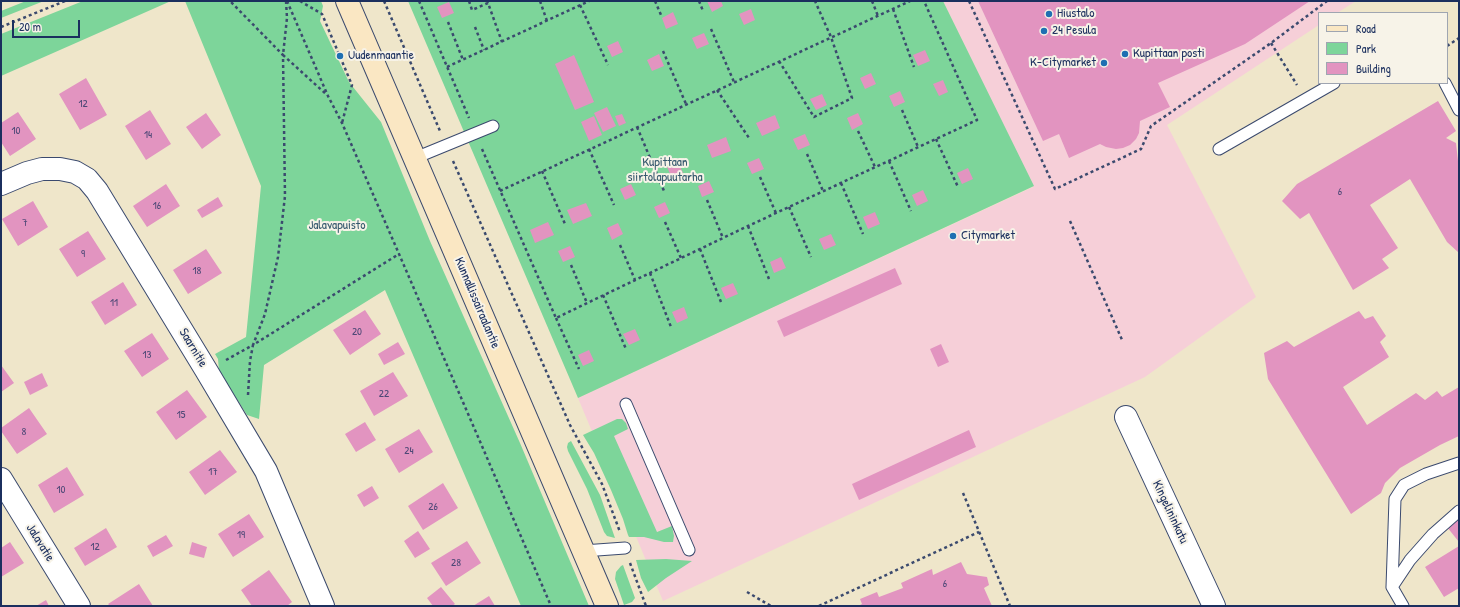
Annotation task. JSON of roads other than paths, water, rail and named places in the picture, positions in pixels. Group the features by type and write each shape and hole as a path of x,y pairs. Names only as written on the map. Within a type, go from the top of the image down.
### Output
{"street":[{"name":"Kunnallissairaalantie","path":"347,1 607,606"},
{"name":"Saarnitie","path":"1,184 27,172 42,169 60,169 75,172 87,179 97,191 266,471 323,606"},
{"name":"Kingelininkatu","path":"1126,417 1214,606"},
{"name":"Jalavatie","path":"1,479 79,606"}],"lane":[{"path":"1219,149 1332,84"},
{"path":"1446,84 1459,110"},
{"path":"415,158 493,126"},
{"path":"626,404 689,550"},
{"path":"1403,606 1392,587 1395,499 1404,485 1426,474 1459,462"},
{"path":"1392,587 1410,560 1433,534 1459,511"},
{"path":"583,551 625,548"}],"place":[{"name":"Hiustalo","path":"1049,14"},
{"name":"24 Pesula","path":"1044,31"},
{"name":"Kupittaan posti","path":"1125,54"},
{"name":"Uudenmaantie","path":"340,56"},
{"name":"K-Citymarket","path":"1104,63"},
{"name":"Citymarket","path":"953,236"}],"park label":[{"name":"Kupittaan siirtolapuutarha","path":"665,170"},
{"name":"Jalavapuisto","path":"337,226"}]}
